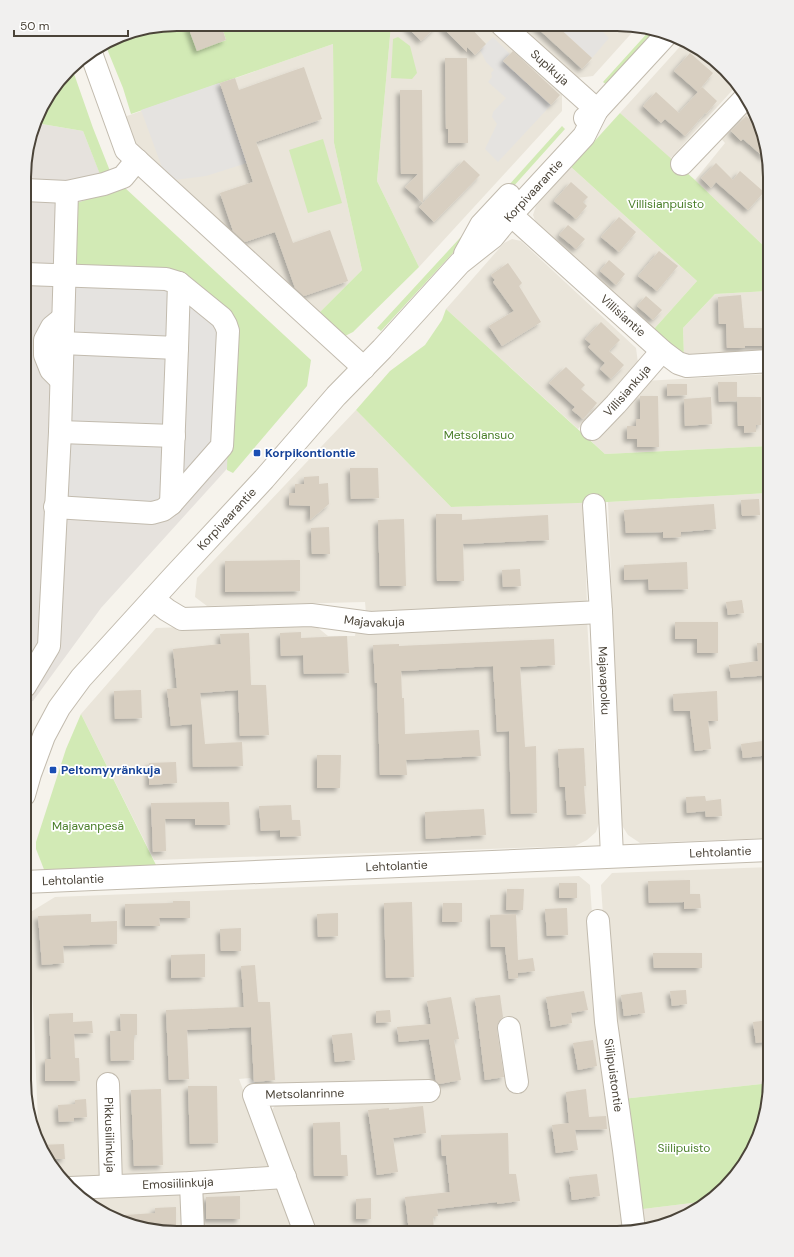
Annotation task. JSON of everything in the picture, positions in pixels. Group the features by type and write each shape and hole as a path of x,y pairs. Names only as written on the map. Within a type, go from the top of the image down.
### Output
{"street":[{"name":"Supikuja","path":"509,31 597,110"},
{"name":"Korpivaarantie","path":"31,764 58,708 81,678 264,479 336,396 364,368 460,263 481,226 505,210 573,127 597,110 663,39"},
{"path":"93,58 126,150 364,368"},
{"path":"682,164 742,102"},
{"path":"31,190 67,192 104,184 122,177 136,160"},
{"path":"31,675 49,646 60,432 67,192"},
{"name":"Villisiantie","path":"505,210 678,364 687,366 763,362"},
{"path":"31,274 166,279 179,283 222,318 228,331 222,446 171,504 163,510 152,513 55,507"},
{"path":"171,504 179,283"},
{"path":"61,380 51,370 48,363 45,355 45,340 52,327 63,318"},
{"path":"62,343 177,348"},
{"name":"Villisiankuja","path":"592,429 662,351"},
{"path":"60,432 174,436"},
{"name":"Majavapolku","path":"594,505 601,612 612,856"},
{"name":"Majavakuja","path":"153,599 182,619 311,615 370,623 601,612"},
{"name":"Lehtolantie","path":"31,882 763,850"},
{"name":"Siilipuistontie","path":"598,921 606,1022 633,1225"},
{"path":"509,1028 517,1082"},
{"name":"Pikkusiilinkuja","path":"108,1084 111,1186"},
{"name":"Metsolanrinne","path":"303,1226 254,1095 429,1092"},
{"name":"Emosiilinkuja","path":"79,1188 285,1177"},
{"path":"191,1183 193,1226"}],"shaded area":[{"path":"390,31 498,31 562,93 562,111 419,267 377,181"},
{"path":"518,31 633,32 593,76 576,78"},
{"path":"563,31 602,31 609,38 592,58"},
{"path":"493,37 510,54 503,61 551,105 498,162 485,149 497,124 492,117 493,112 506,98 488,82 492,77 491,73 494,70 486,62 480,50"},
{"path":"333,44 334,143 362,270 318,314 139,154 124,117"},
{"path":"681,46 706,61 734,89 670,159 620,113"},
{"path":"219,83 247,163 206,176 167,181 141,110"},
{"path":"744,105 752,121 762,158 763,245 695,180 725,143 717,134"},
{"path":"41,124 83,131 104,184 301,387 101,608 33,701 31,701 31,168 36,140"},
{"path":"571,167 697,281 654,329 536,223 533,215 536,206"},
{"path":"512,239 521,241 636,348 638,363 578,429 446,309 504,243"},
{"path":"67,278 173,282 223,322 220,444 155,505 59,501"},
{"path":"763,291 763,353 684,357 683,328 715,294"},
{"path":"763,374 763,446 605,454 589,439 644,381"},
{"path":"356,410 451,507 583,502 587,603 366,614 365,602 207,606 195,597 197,578"},
{"path":"763,493 763,838 640,843 628,835 621,824 608,502"},
{"path":"587,619 599,823 596,832 587,840 575,846 154,860 81,714 156,628 311,622 328,636 355,636 356,629"},
{"path":"763,867 763,1084 622,1099 610,1021 601,885 612,873"},
{"path":"579,876 590,885 599,1016 626,1226 308,1226 269,1114 277,1103 250,1078 239,1079 274,1171 124,1176 114,1164 105,1170 98,1179 72,1181 61,1169 51,1153 42,1136 38,1124 31,959 31,912 55,897"},
{"path":"279,1186 295,1226 199,1226 199,1194 207,1188"},
{"path":"173,1188 182,1195 187,1226 158,1225 130,1218 113,1211 84,1193"},
{"path":"696,1203 673,1215 637,1225 635,1210"}],"green space":[{"path":"190,31 197,50 226,40 223,31 390,31 377,181 419,267 353,332 345,336 318,314 362,270 334,143 333,44 131,114 123,88 107,49 121,42 158,32"},
{"path":"646,34 651,35 607,85 603,82"},
{"path":"398,37 410,46 417,73 412,79 391,78 393,39"},
{"path":"74,74 110,171 101,177 83,131 41,124 61,88"},
{"name":"Villisianpuisto","path":"620,113 695,180 763,245 763,291 715,294 683,328 684,357 654,329 697,281 571,167"},
{"path":"562,126 565,129 486,217 482,215"},
{"path":"323,139 342,203 308,213 289,150"},
{"path":"124,187 311,360 307,386 233,473 227,470 231,320 71,267 74,204"},
{"path":"471,226 475,229 381,331 377,328"},
{"name":"Metsolansuo","path":"446,309 605,454 763,446 763,493 608,502 451,507 356,410 390,371 425,345 442,320"},
{"name":"Majavanpesä","path":"81,714 157,867 45,872 36,849 36,842 66,749"},
{"name":"Siilipuisto","path":"763,1084 762,1099 752,1136 733,1169 713,1190 696,1203 635,1210 622,1099"}],"building":[{"path":"190,31 223,31 226,40 197,51"},
{"path":"411,31 432,31 421,41"},
{"path":"446,31 474,31 486,44 475,55 467,47 467,52"},
{"path":"541,31 563,31 592,58 582,69"},
{"path":"513,51 560,95 551,105 503,61"},
{"path":"690,53 713,73 699,90 702,87 717,101 685,136 665,119 661,123 643,106 656,92 679,113 698,92 674,71"},
{"path":"445,58 467,58 468,143 448,143 448,129 446,129"},
{"path":"304,67 322,119 256,142 293,243 330,230 348,281 304,296 295,288 275,232 245,242 233,231 220,193 253,182 220,83 235,78 239,90"},
{"path":"400,90 422,90 423,203 405,187 418,174 401,174"},
{"path":"746,116 752,122 761,155 743,139 741,141 731,131"},
{"path":"464,160 480,175 434,222 419,207"},
{"path":"716,163 733,180 740,171 763,191 763,193 748,210 716,182 711,188 701,178"},
{"path":"571,182 588,197 583,202 587,206 576,219 554,201"},
{"path":"619,217 636,232 619,252 601,237"},
{"path":"568,225 585,239 576,249 559,235"},
{"path":"659,251 678,266 657,291 638,276"},
{"path":"609,260 625,274 616,285 600,271"},
{"path":"508,263 522,283 519,286 541,322 502,346 489,326 514,311 493,282 495,280 491,275"},
{"path":"741,295 744,328 763,328 763,346 727,348 726,324 719,324 718,297"},
{"path":"646,296 662,310 653,320 637,306"},
{"path":"601,322 620,340 609,351 624,365 611,379 600,369 605,363 588,347 591,344 585,339"},
{"path":"566,367 585,385 581,389 597,403 583,419 572,410 575,407 549,383"},
{"path":"718,382 737,382 737,401 719,402"},
{"path":"667,384 687,384 687,395 667,396"},
{"path":"640,396 658,396 659,447 637,447 637,439 627,439 627,426 636,426 636,419 640,419"},
{"path":"711,397 712,424 685,426 684,399"},
{"path":"737,397 761,397 761,425 756,425 756,432 744,433 744,426 738,426"},
{"path":"350,468 378,468 379,498 351,499"},
{"path":"319,476 319,484 328,483 329,504 310,520 310,506 289,505 289,493 295,493 295,484 304,484 304,477"},
{"path":"759,499 760,515 742,516 741,500"},
{"path":"714,504 716,529 681,532 681,537 663,538 663,532 626,533 624,510"},
{"path":"436,514 462,514 462,520 548,515 549,540 463,544 464,581 437,581"},
{"path":"404,519 406,586 380,586 378,520"},
{"path":"329,527 330,554 312,554 311,528"},
{"path":"300,560 300,591 225,592 225,561"},
{"path":"687,562 688,589 649,590 648,579 624,580 624,565"},
{"path":"520,569 521,586 503,587 502,570"},
{"path":"742,600 744,613 728,615 726,602"},
{"path":"675,622 718,622 718,653 697,653 697,639 675,639"},
{"path":"301,632 301,638 347,636 349,673 304,674 303,655 281,656 280,633"},
{"path":"249,633 251,685 266,685 269,735 240,736 238,690 200,693 205,744 242,742 243,766 193,767 192,724 171,726 167,689 177,688 173,649 221,644 220,634"},
{"path":"554,639 555,665 520,667 525,747 536,746 537,813 511,814 509,731 497,732 493,666 401,671 402,698 404,698 405,734 479,730 481,756 406,760 407,775 380,775 377,683 375,683 373,645 399,644 399,646"},
{"path":"757,643 763,643 763,676 731,678 729,665 758,661"},
{"path":"141,690 142,718 115,719 114,691"},
{"path":"717,691 718,721 708,721 711,749 695,751 690,711 674,711 673,694"},
{"path":"763,741 763,756 743,758 741,744"},
{"path":"584,748 586,814 567,815 565,787 560,787 558,749"},
{"path":"317,755 341,755 340,788 317,788"},
{"path":"176,762 177,783 149,785 149,763"},
{"path":"705,796 706,801 721,799 722,816 706,817 705,811 687,813 686,797"},
{"path":"229,802 230,825 195,825 195,819 165,819 166,851 153,852 151,803"},
{"path":"291,805 292,820 300,820 301,836 280,837 280,830 261,831 259,806"},
{"path":"484,809 486,835 426,839 425,812"},
{"path":"690,880 690,894 700,894 701,908 684,909 684,902 649,903 648,881"},
{"path":"559,883 577,883 577,898 559,898"},
{"path":"507,889 524,889 523,910 506,910"},
{"path":"173,901 190,901 190,918 159,918 160,926 125,926 125,904 173,903"},
{"path":"412,902 414,977 386,978 384,903"},
{"path":"443,903 462,903 462,922 442,922"},
{"path":"567,908 568,935 547,936 545,909"},
{"path":"338,913 338,936 318,937 317,914"},
{"path":"91,914 91,922 117,921 117,944 63,946 64,963 42,965 38,916"},
{"path":"516,914 518,960 533,958 535,971 518,973 518,978 509,979 505,947 491,947 490,915"},
{"path":"241,928 241,951 221,951 220,929"},
{"path":"653,953 702,953 702,968 654,968"},
{"path":"205,954 205,977 171,978 171,955"},
{"path":"255,965 258,1002 270,1002 275,1080 254,1082 251,1027 187,1030 189,1079 169,1080 166,1010 244,1007 241,966"},
{"path":"686,990 687,1004 672,1006 670,991"},
{"path":"584,991 588,1010 571,1013 572,1023 551,1027 546,997"},
{"path":"642,992 645,1013 624,1016 621,995"},
{"path":"500,995 503,1017 498,1023 497,1030 504,1077 485,1080 475,998"},
{"path":"451,997 459,1039 454,1040 461,1080 439,1084 436,1081 429,1039 399,1042 397,1027 431,1024 427,1001"},
{"path":"390,1010 391,1022 376,1023 376,1011"},
{"path":"73,1013 73,1022 92,1021 93,1033 74,1034 75,1058 79,1058 80,1081 45,1081 45,1059 51,1059 49,1014"},
{"path":"120,1014 137,1014 137,1035 134,1035 134,1060 111,1061 110,1031 121,1031"},
{"path":"763,1021 763,1042 756,1043 753,1022"},
{"path":"352,1033 355,1060 335,1062 332,1035"},
{"path":"593,1040 597,1066 578,1070 573,1043"},
{"path":"188,1086 217,1086 218,1143 190,1144"},
{"path":"161,1089 163,1165 134,1166 131,1090"},
{"path":"586,1089 589,1117 606,1116 607,1129 575,1130 578,1150 556,1153 552,1125 569,1123 566,1092"},
{"path":"86,1099 87,1117 74,1118 74,1121 59,1122 58,1105 75,1104 75,1100"},
{"path":"423,1106 426,1133 393,1138 398,1172 377,1175 368,1110 389,1108 389,1110"},
{"path":"340,1122 341,1155 347,1155 348,1176 314,1176 313,1123"},
{"path":"508,1133 509,1174 516,1174 520,1201 497,1204 497,1202 437,1209 438,1216 433,1217 434,1226 408,1226 405,1197 450,1192 446,1156 442,1156 441,1135"},
{"path":"64,1144 65,1159 55,1159 46,1145"},
{"path":"597,1174 600,1196 572,1200 569,1177"},
{"path":"240,1196 240,1219 206,1219 206,1197"},
{"path":"371,1198 371,1219 356,1219 356,1199"},
{"path":"176,1207 176,1226 158,1225 122,1215 155,1213 155,1208"}],"place":[{"name":"Korpikontiontie","path":"257,453"},
{"name":"Peltomyyränkuja","path":"53,770"}]}
